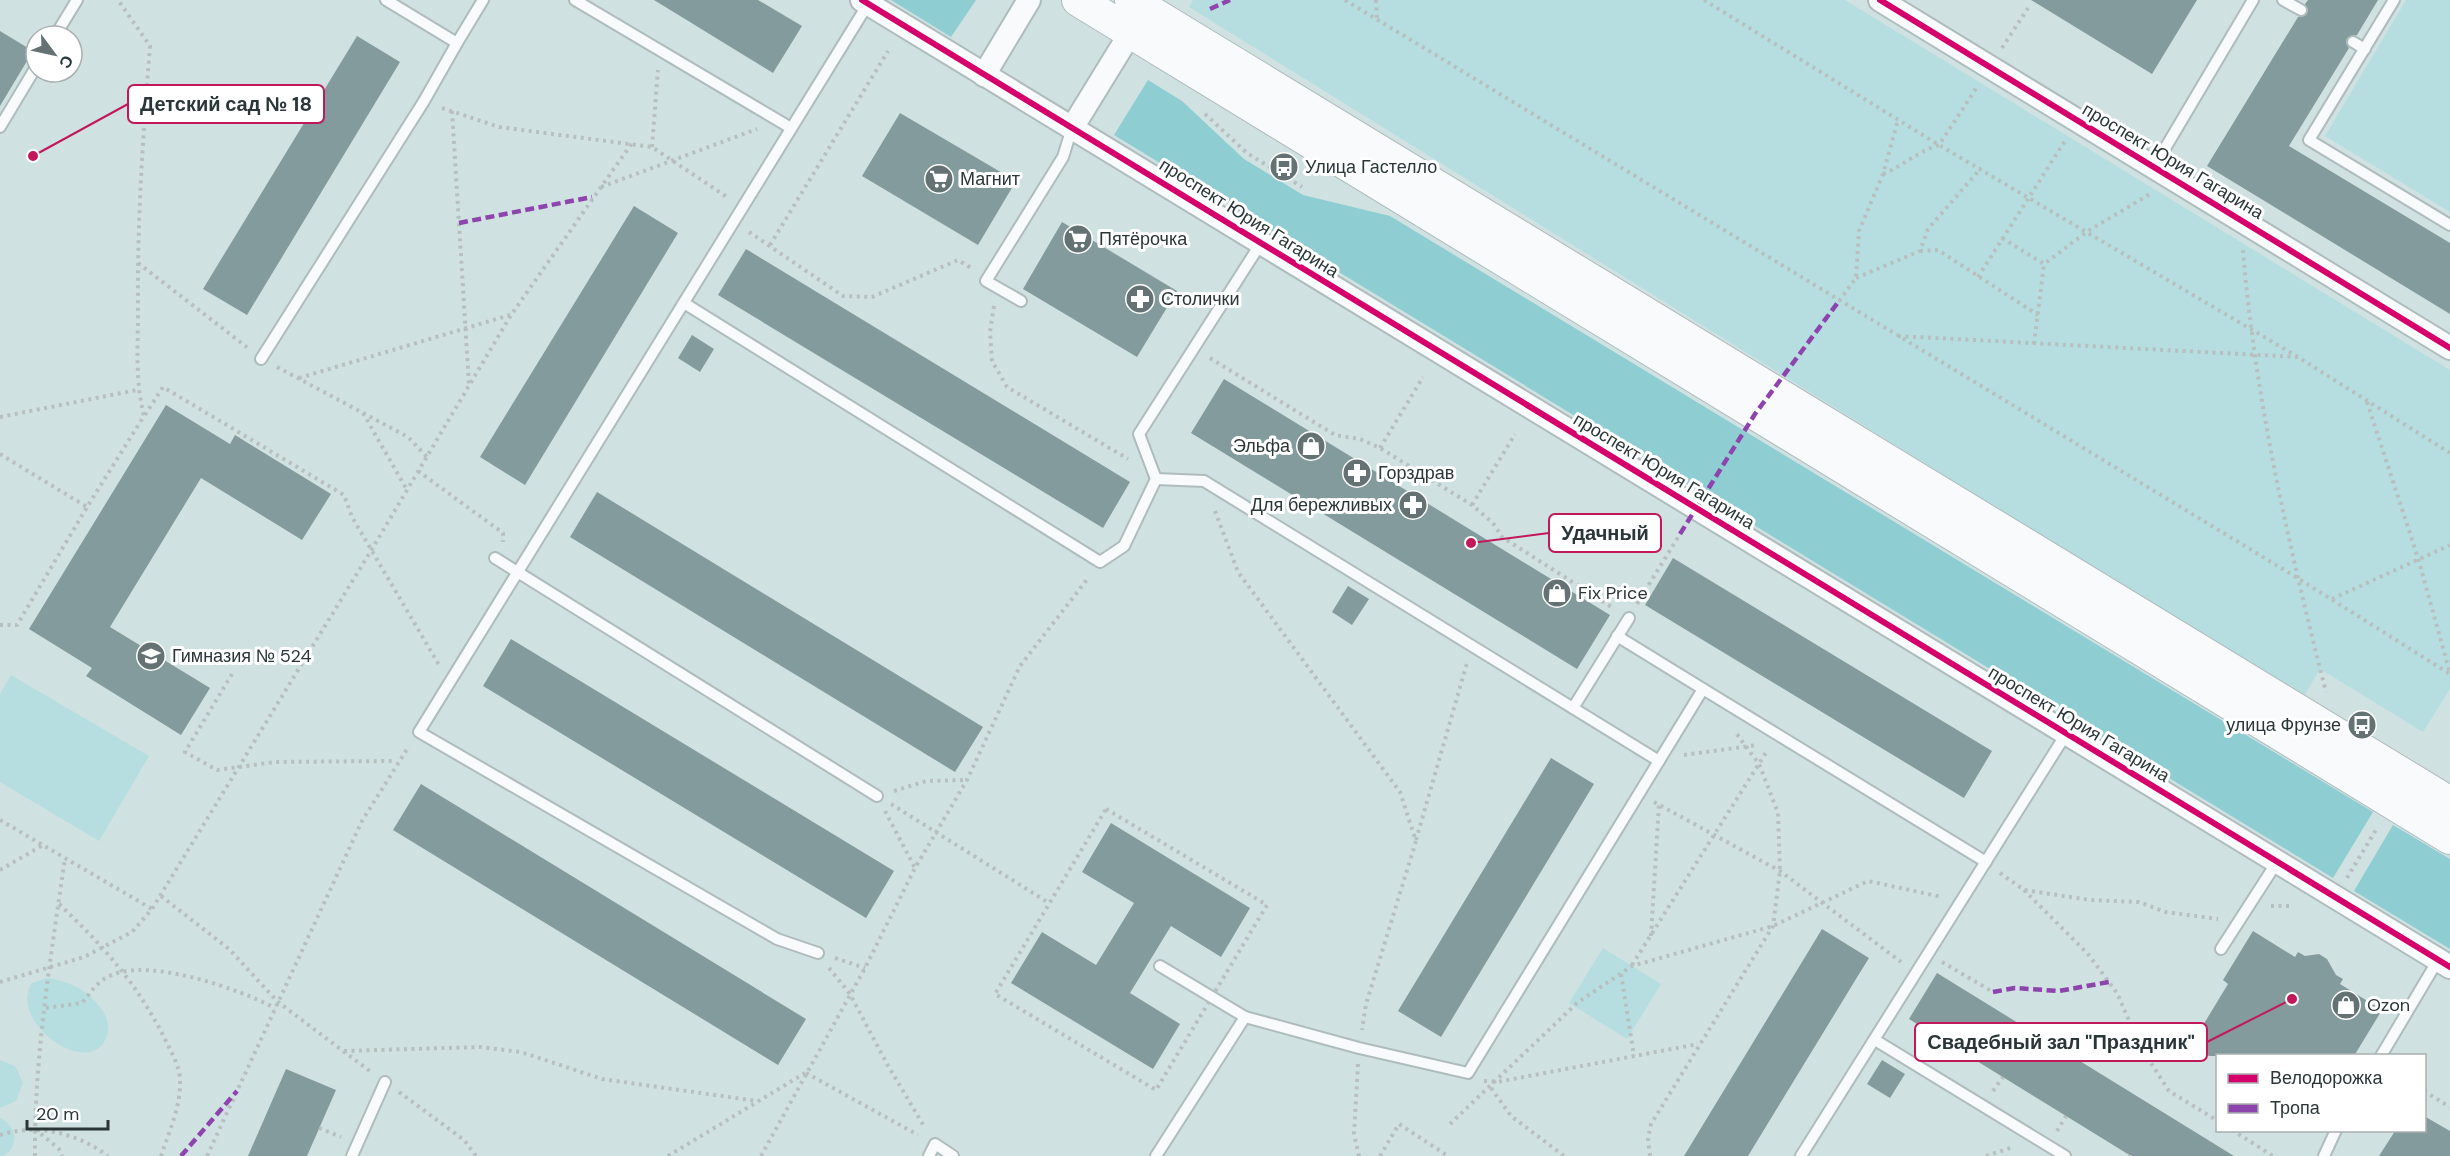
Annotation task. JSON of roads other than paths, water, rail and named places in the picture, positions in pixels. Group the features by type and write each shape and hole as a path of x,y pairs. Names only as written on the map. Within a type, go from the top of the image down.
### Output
{"main road":[{"path":"1078,0 1139,10 2450,803"},
{"path":"1139,10 2450,838"}],"street":[{"path":"984,75 1029,0"},
{"name":"проспект Юрия Гагарина","path":"1880,0 2450,348"},
{"name":"проспект Юрия Гагарина","path":"865,2 2444,964"},
{"path":"1072,128 1139,10"}],"lane":[{"path":"62,24 76,0"},
{"path":"386,0 457,43"},
{"path":"261,359 424,101 483,0"},
{"path":"575,0 791,128"},
{"path":"2154,167 2253,0"},
{"path":"2283,0 2301,10"},
{"path":"2394,0 2309,140 2450,225"},
{"path":"818,953 777,939 419,732 734,222 865,2"},
{"path":"2353,42 2365,49"},
{"path":"0,127 26,84"},
{"path":"1021,301 986,281 1063,157 1072,128"},
{"path":"684,303 1100,562 1124,546 1156,479 1139,434 1261,243"},
{"path":"1156,479 1204,481 1659,761"},
{"path":"499,561 877,796"},
{"path":"1573,708 1629,618"},
{"path":"1617,636 1703,689 1775,739 1986,862"},
{"path":"1160,966 1245,1017 1359,1048 1468,1073 1703,689"},
{"path":"1802,1156 2066,734"},
{"path":"2221,949 2277,862"},
{"path":"2382,1054 2444,964"},
{"path":"1156,1156 1245,1017"},
{"path":"1875,1040 2065,1156"},
{"path":"352,1156 385,1082"},
{"path":"2324,1156 2336,1132"},
{"path":"929,1156 935,1144 953,1156"}],"place":[{"name":"Детский сад № 18","path":"33,156"},
{"name":"Улица Гастелло","path":"1284,167"},
{"name":"Магнит","path":"939,179"},
{"name":"Пятёрочка","path":"1078,239"},
{"name":"Столички","path":"1140,299"},
{"name":"Эльфа","path":"1311,446"},
{"name":"Горздрав","path":"1357,473"},
{"name":"Для бережливых","path":"1413,505"},
{"name":"Удачный","path":"1471,543"},
{"name":"Fix Price","path":"1557,593"},
{"name":"Гимназия № 524","path":"151,656"},
{"name":"улица Фрунзе","path":"2362,725"},
{"name":"Свадебный зал \"Праздник\"","path":"2292,999"},
{"name":"Ozon","path":"2346,1005"}]}
